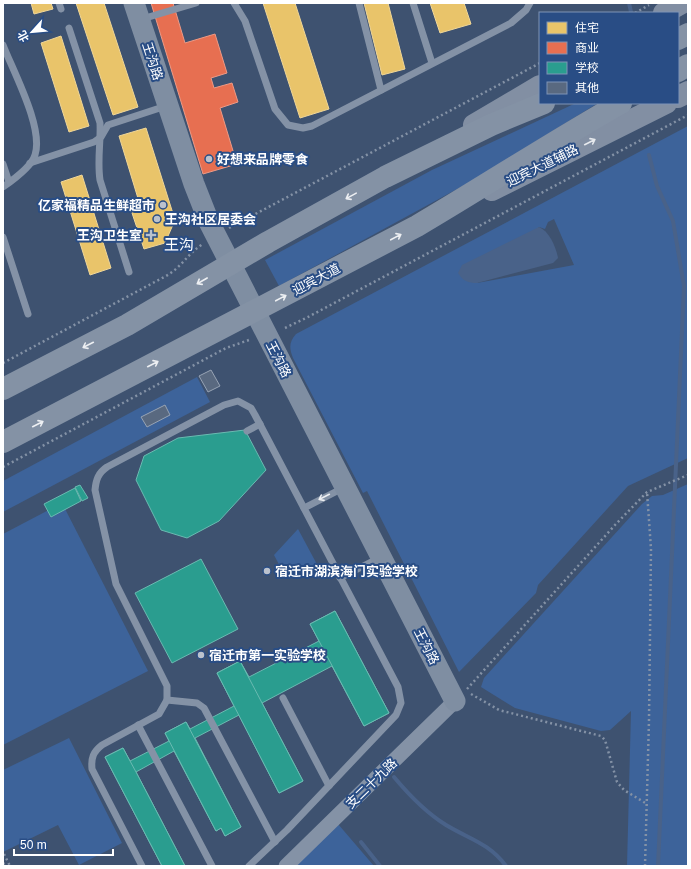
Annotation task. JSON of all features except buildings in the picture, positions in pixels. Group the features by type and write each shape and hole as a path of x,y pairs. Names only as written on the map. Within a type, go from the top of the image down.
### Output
{"highway":[{"path":"679,38 688,34"},
{"path":"679,70 688,65"},
{"path":"3,389 127,325 230,264 385,177 491,126 542,104"},
{"name":"迎宾大道","path":"3,442 417,226 473,193 558,139 619,104"}],"main road":[{"path":"666,12 682,3"},
{"path":"385,177 539,87"},
{"path":"679,96 688,92"},
{"name":"迎宾大道辅路","path":"417,226 664,104"}],"street":[{"name":"王沟路","path":"137,11 201,206 381,557 460,696"},
{"name":"支二十九路","path":"286,866 460,696"}],"lane":[{"path":"137,11 196,3"},
{"path":"234,3 245,21 275,109 288,125 304,128 312,126 511,23 526,10 530,3"},
{"path":"359,3 380,90"},
{"path":"413,3 432,64"},
{"path":"69,28 100,123 101,137 98,167 100,180 129,272"},
{"path":"3,45 31,112 36,139 35,155 23,171 3,187"},
{"path":"29,163 94,142 101,137 108,125 168,106"},
{"path":"3,164 9,182"},
{"path":"3,237 28,314"},
{"path":"142,866 92,769 91,761 96,750 102,745 159,714 167,700 167,686 116,584 95,490 96,482 99,475 107,467 224,405 238,401 251,408 260,424 398,687 401,703 396,715 275,842 249,866"},
{"path":"248,431 260,424"},
{"path":"304,508 345,487"},
{"path":"340,578 381,557"},
{"path":"283,698 329,786"},
{"path":"167,700 197,703 204,708 275,842"},
{"path":"138,725 212,866"}],"path":[{"path":"636,12 653,3"},
{"path":"3,363 172,273 178,269 194,249 216,236 539,64"},
{"path":"285,328 315,314 688,115"},
{"path":"3,467 226,348 249,340"},
{"path":"647,804 624,790 617,782 605,740 601,736 499,710 460,696 615,525 647,492 688,475"},
{"path":"645,866 650,720 651,549 647,492"},
{"path":"4,854 10,866"},
{"path":"3,864 7,862"}],"shaded area":[{"path":"574,104 596,104 470,182 279,286 265,260 432,170"},
{"path":"688,126 688,458 628,486 538,585 536,593 459,672 367,491 363,493 293,358 290,345 296,334","holes":["554,219 574,265 477,283 539,227 545,229 548,222"]},
{"path":"539,227 546,232 556,249 558,258 553,263 477,283 466,281 458,273 462,265"},
{"path":"197,377 210,402 3,512 3,481"},
{"path":"688,484 688,866 627,866 631,711 610,730 601,731 515,708 481,687 484,678 642,504 652,496 663,495"},
{"path":"62,503 148,671 3,745 3,534"},
{"path":"298,529 320,570 284,574 274,555"},
{"path":"69,738 122,843 79,865 58,825 3,852 3,770"},
{"path":"338,824 374,866 296,866"}],"waterway":[{"path":"629,3 631,12"},
{"path":"649,155 657,186 673,221 684,286 658,866"},
{"path":"394,777 431,815 486,847 506,866"},
{"path":"361,842 380,866"}],"place":[{"name":"好想来品牌零食","path":"209,159"},
{"name":"亿家福精品生鲜超市","path":"163,205"},
{"name":"王沟社区居委会","path":"157,219"},
{"name":"王沟卫生室","path":"151,235"},
{"name":"宿迁市湖滨海门实验学校","path":"267,571"},
{"name":"宿迁市第一实验学校","path":"201,655"}],"district":[{"name":"王沟","path":"179,245"}]}
